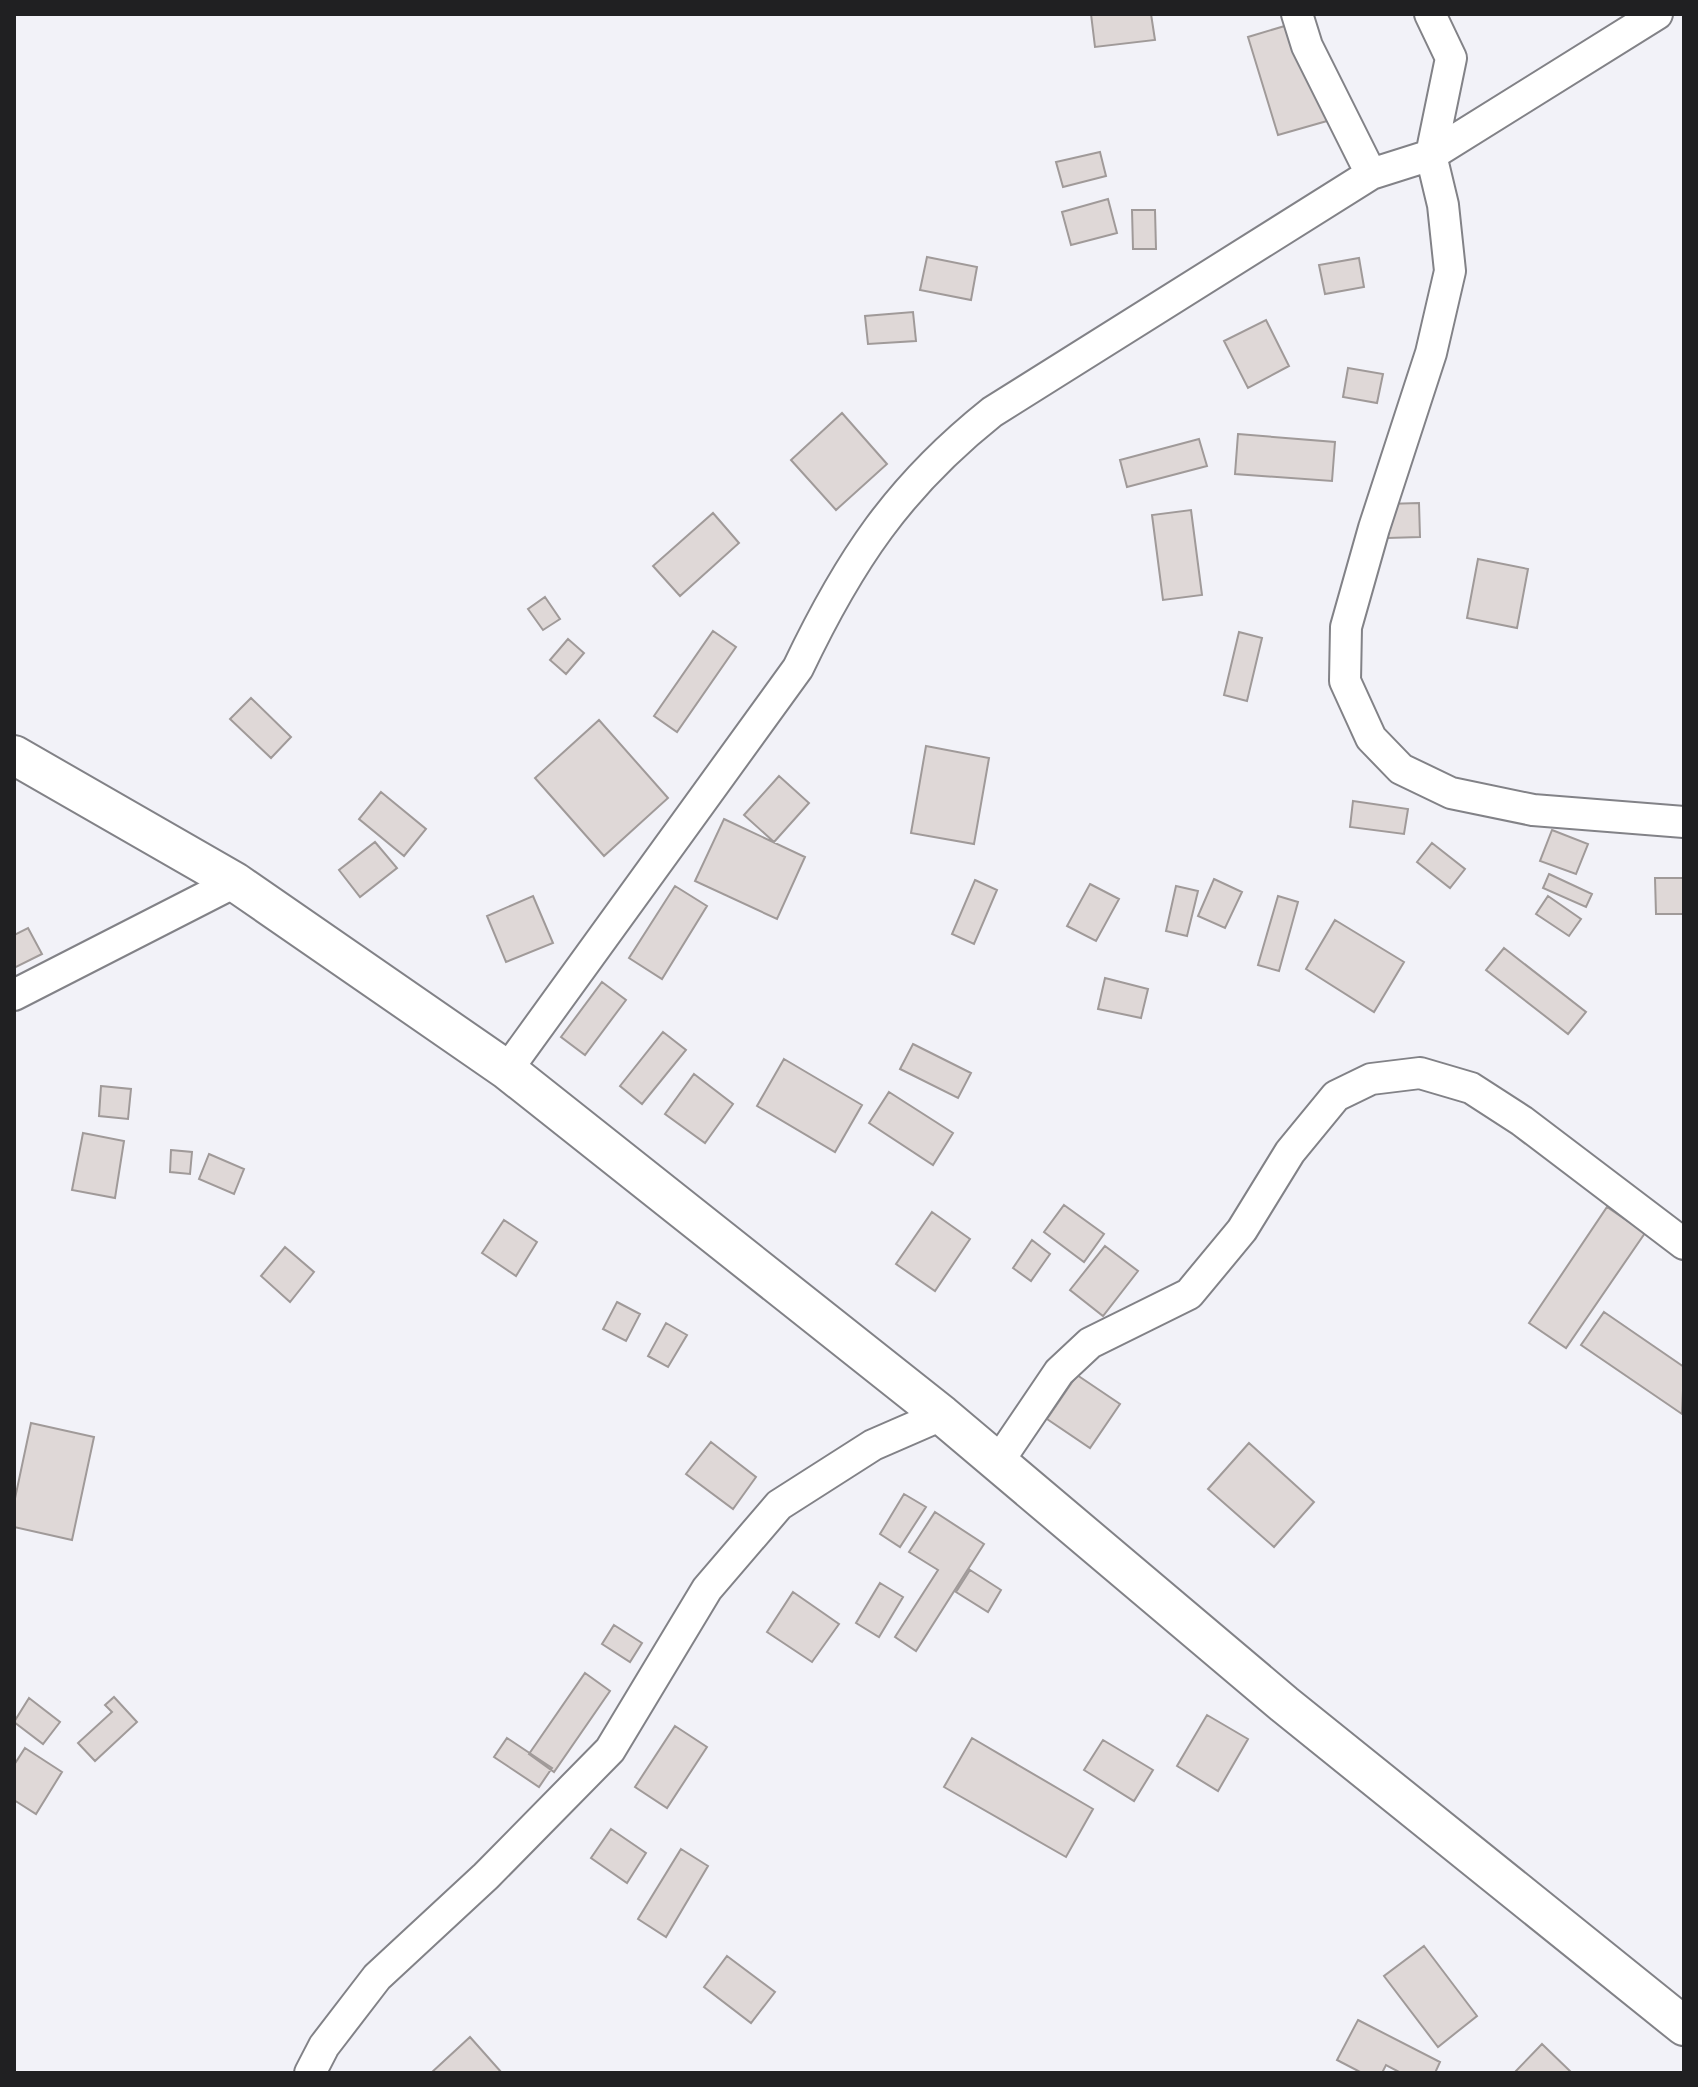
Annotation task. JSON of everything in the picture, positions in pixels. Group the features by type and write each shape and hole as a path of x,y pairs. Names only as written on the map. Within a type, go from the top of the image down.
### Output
{"street":[{"path":"1297,14 1307,46 1371,174"},
{"path":"1430,14 1451,58 1431,155 1443,205 1450,271 1431,353 1374,528 1346,627 1345,681 1371,738 1401,769 1451,793 1533,810 1684,822"},
{"path":"507,1070 798,668 831,598 855,558 889,512 943,451 992,412 1371,174 1431,155 1657,14"},
{"path":"14,755 235,882 507,1070 942,1415 1284,1704 1684,2026"},
{"path":"14,995 235,882"},
{"path":"998,1462 1059,1372 1090,1343 1189,1294 1242,1230 1290,1152 1336,1096 1371,1079 1420,1073 1471,1088 1522,1121 1684,1244"},
{"path":"310,2073 324,2046 377,1977 486,1876 610,1750 707,1589 779,1505 873,1445 942,1415"}],"building":[{"path":"1091,14 1151,14 1155,40 1095,47"},
{"path":"1298,22 1327,121 1278,135 1248,37"},
{"path":"1100,152 1106,176 1063,187 1056,162"},
{"path":"1108,199 1117,233 1071,245 1062,212"},
{"path":"1132,210 1155,210 1156,249 1133,249"},
{"path":"927,257 977,267 971,300 920,290"},
{"path":"1359,258 1364,287 1325,294 1319,265"},
{"path":"913,312 916,341 868,344 865,316"},
{"path":"1266,320 1289,366 1248,388 1224,341"},
{"path":"1348,368 1383,374 1377,403 1343,397"},
{"path":"842,413 887,464 836,510 791,460"},
{"path":"1238,434 1335,442 1332,481 1235,474"},
{"path":"1199,439 1207,466 1127,487 1120,460"},
{"path":"1419,503 1420,537 1388,538 1386,504"},
{"path":"1191,510 1202,595 1163,600 1152,515"},
{"path":"713,513 739,543 680,596 653,566"},
{"path":"1478,559 1528,569 1517,628 1467,618"},
{"path":"545,597 560,619 543,630 528,609"},
{"path":"713,631 736,647 677,732 654,716"},
{"path":"1239,632 1262,638 1247,701 1224,695"},
{"path":"568,639 584,653 566,674 550,660"},
{"path":"251,698 291,737 271,758 230,719"},
{"path":"599,720 668,798 604,856 535,778"},
{"path":"926,746 989,758 974,844 911,833"},
{"path":"779,776 809,803 774,842 744,815"},
{"path":"381,792 426,829 404,856 359,819"},
{"path":"1353,801 1408,809 1404,834 1350,827"},
{"path":"724,819 805,857 777,919 695,881"},
{"path":"1552,830 1588,844 1576,874 1540,861"},
{"path":"375,842 397,868 360,897 339,870"},
{"path":"1432,843 1465,869 1450,888 1417,862"},
{"path":"1549,874 1592,894 1586,907 1543,888"},
{"path":"1655,878 1684,878 1684,914 1656,914"},
{"path":"1214,879 1242,892 1225,928 1198,916"},
{"path":"975,880 997,890 974,944 952,934"},
{"path":"1090,884 1119,899 1096,941 1067,926"},
{"path":"675,886 707,906 662,979 629,958"},
{"path":"1176,886 1198,891 1187,936 1166,931"},
{"path":"533,896 553,943 506,962 487,916"},
{"path":"1278,896 1298,902 1279,971 1258,965"},
{"path":"1548,896 1581,919 1569,936 1536,914"},
{"path":"1335,920 1404,962 1374,1012 1306,969"},
{"path":"28,928 42,954 14,968 14,935"},
{"path":"1504,948 1586,1012 1568,1034 1486,970"},
{"path":"1105,978 1148,989 1141,1018 1098,1009"},
{"path":"602,982 626,1000 585,1055 561,1037"},
{"path":"663,1032 686,1050 642,1104 620,1086"},
{"path":"913,1044 971,1073 958,1098 900,1069"},
{"path":"784,1059 862,1105 835,1152 757,1106"},
{"path":"694,1074 733,1104 705,1143 665,1114"},
{"path":"101,1086 131,1089 128,1119 99,1116"},
{"path":"889,1092 953,1133 933,1165 869,1123"},
{"path":"83,1133 124,1141 115,1198 72,1190"},
{"path":"171,1150 192,1152 190,1174 170,1172"},
{"path":"209,1154 244,1169 234,1194 199,1179"},
{"path":"1064,1205 1104,1234 1084,1262 1044,1232"},
{"path":"1607,1207 1645,1233 1566,1348 1529,1323"},
{"path":"932,1212 970,1239 935,1291 896,1264"},
{"path":"504,1220 537,1242 516,1276 482,1253"},
{"path":"1032,1240 1050,1254 1031,1281 1013,1268"},
{"path":"1105,1246 1138,1271 1103,1316 1070,1290"},
{"path":"285,1247 314,1272 290,1302 261,1276"},
{"path":"617,1302 640,1314 626,1341 603,1329"},
{"path":"1604,1312 1684,1367 1682,1414 1581,1345"},
{"path":"666,1323 687,1335 668,1367 648,1356"},
{"path":"1077,1375 1120,1404 1090,1448 1047,1419"},
{"path":"31,1423 94,1437 72,1540 14,1527 14,1503"},
{"path":"711,1442 756,1477 733,1509 686,1474"},
{"path":"1249,1443 1314,1502 1274,1547 1208,1489"},
{"path":"904,1494 926,1507 900,1547 880,1534"},
{"path":"935,1512 984,1544 916,1651 895,1637 938,1570 909,1552"},
{"path":"970,1570 1001,1590 988,1612 956,1592"},
{"path":"880,1583 903,1597 879,1637 856,1623"},
{"path":"793,1592 839,1624 812,1662 767,1632"},
{"path":"614,1625 642,1643 630,1662 602,1644"},
{"path":"585,1673 610,1691 554,1772 529,1754"},
{"path":"114,1697 137,1722 95,1761 78,1743 112,1712 105,1705"},
{"path":"29,1698 60,1722 43,1744 14,1722"},
{"path":"1207,1715 1248,1739 1218,1791 1177,1766"},
{"path":"675,1726 707,1747 667,1808 635,1787"},
{"path":"507,1738 552,1768 539,1787 494,1757"},
{"path":"972,1738 1093,1809 1066,1857 944,1787"},
{"path":"1103,1740 1153,1770 1134,1801 1084,1770"},
{"path":"25,1748 62,1772 36,1814 14,1800 14,1765"},
{"path":"611,1829 646,1853 627,1883 591,1858"},
{"path":"681,1849 708,1866 666,1937 638,1919"},
{"path":"1424,1946 1477,2016 1438,2047 1384,1976"},
{"path":"727,1956 775,1992 751,2023 704,1987"},
{"path":"1358,2020 1440,2062 1435,2073 1401,2073 1386,2065 1382,2073 1362,2073 1337,2060"},
{"path":"470,2037 502,2073 431,2073"},
{"path":"1542,2044 1572,2073 1514,2073"}]}
